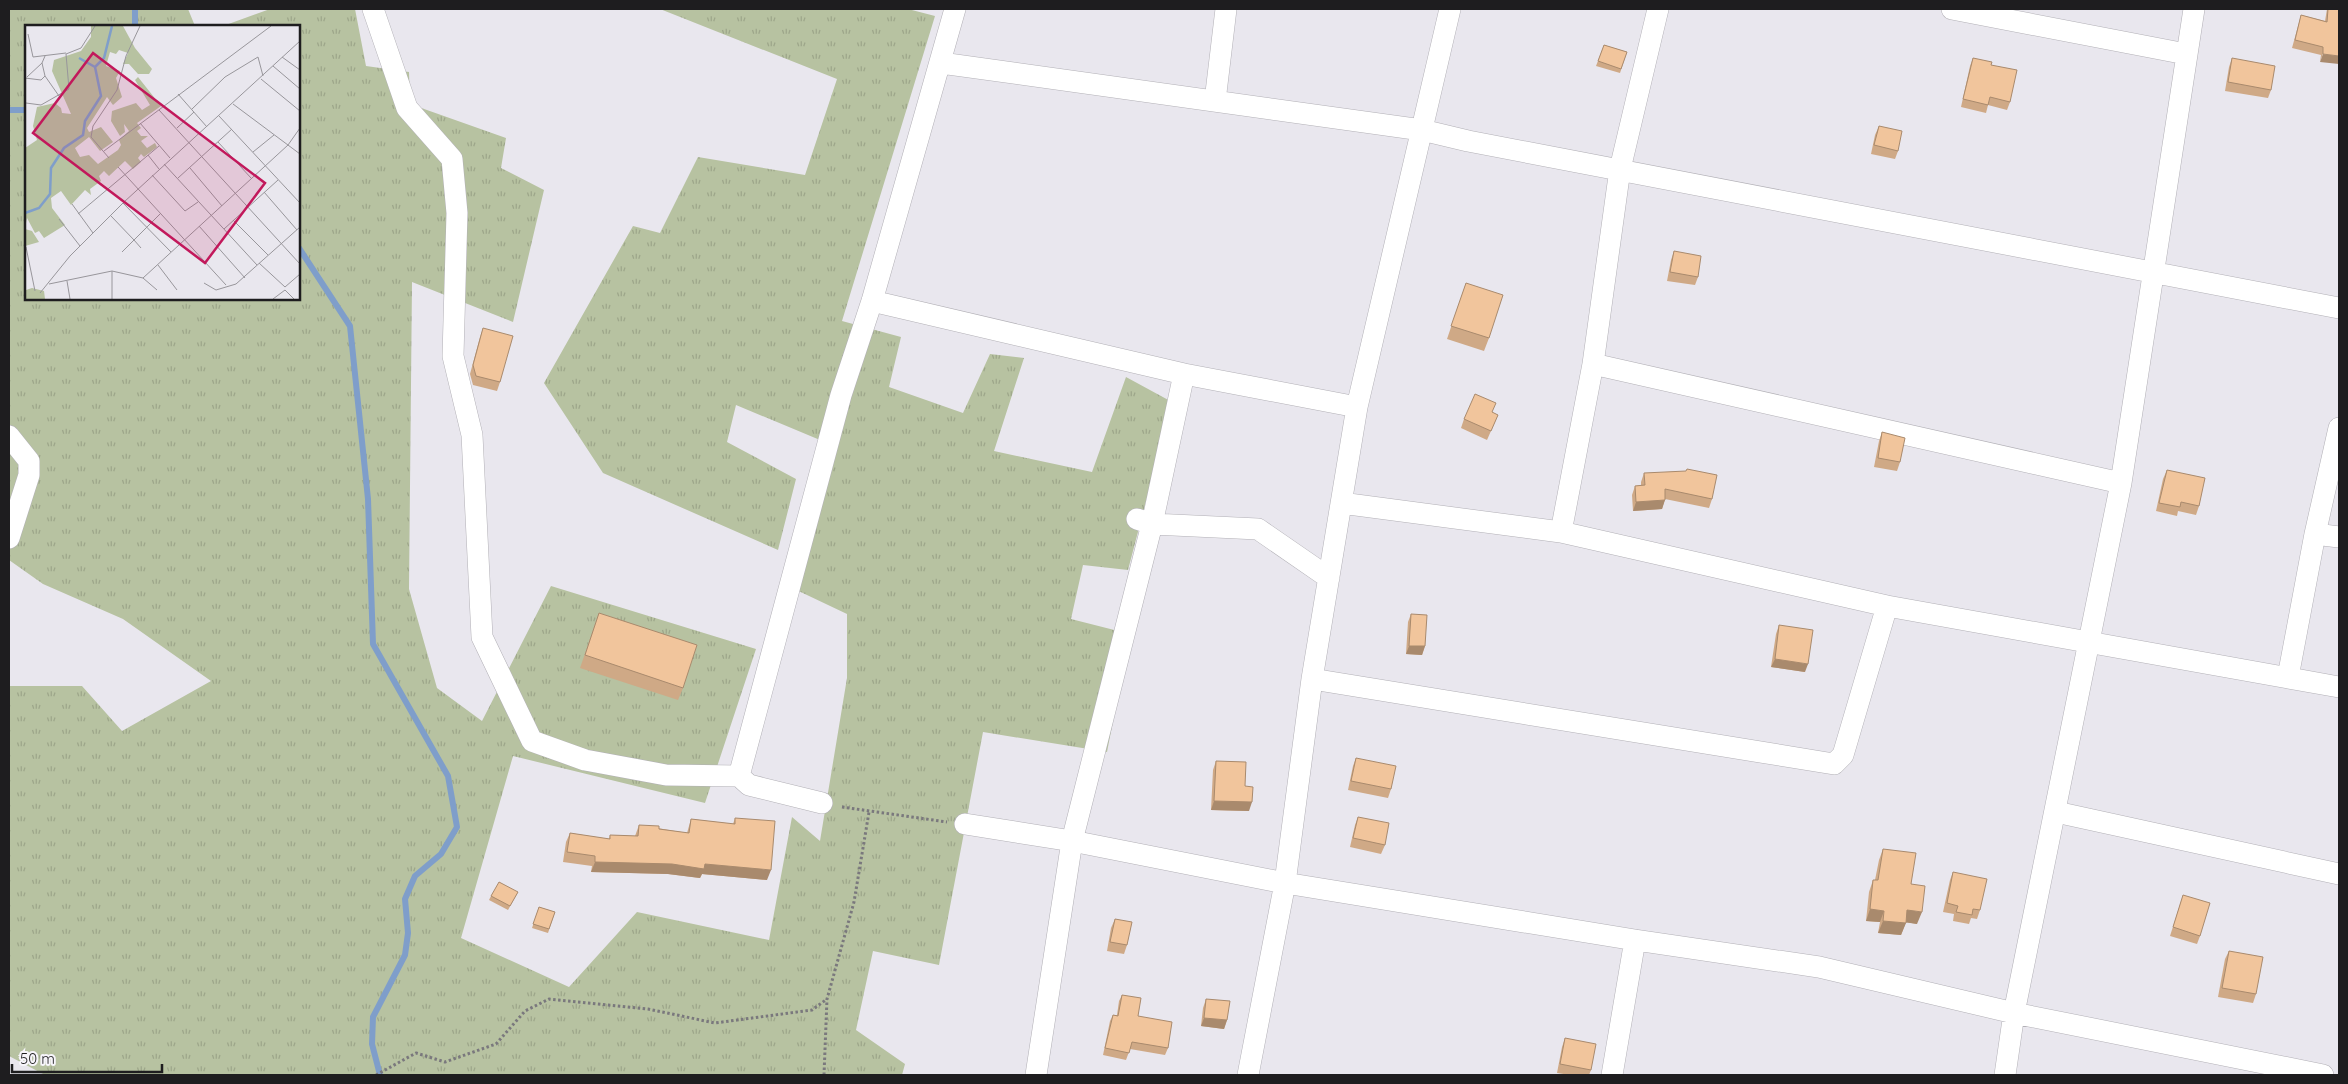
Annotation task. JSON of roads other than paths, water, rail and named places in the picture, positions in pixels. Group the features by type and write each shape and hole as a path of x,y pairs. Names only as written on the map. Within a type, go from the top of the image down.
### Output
{"street":[{"path":"373,9 407,108 452,159 457,214 453,356 472,434 482,637 527,733 532,741 585,760 666,775 740,776 749,785 822,804"},
{"path":"740,776 841,395 872,301 955,9"},
{"path":"1215,101 1226,9"},
{"path":"1248,1075 1285,883 1312,679 1357,407 1450,9"},
{"path":"1561,532 1592,364 1620,169 1658,9"},
{"path":"1952,9 2186,54"},
{"path":"2006,1075 2014,1013 2121,483 2194,9"},
{"path":"941,63 1422,130 1468,141 2339,308"},
{"path":"872,301 1184,374 1357,407"},
{"path":"1592,364 2121,483"},
{"path":"1036,1075 1072,841 1144,522 1184,374"},
{"path":"2288,677 2315,534 2339,428"},
{"path":"9,436 29,461 29,475 9,538"},
{"path":"1342,503 1561,532 1887,606 2339,687"},
{"path":"1144,522 1258,528 1329,578"},
{"path":"2315,534 2339,537"},
{"path":"1312,679 1834,764 1843,756 1887,606"},
{"path":"2056,812 2339,874"},
{"path":"965,824 1072,841 1285,883 1635,940 1819,967 2014,1013 2323,1075"},
{"path":"1612,1075 1635,940"}],"waterway":[{"path":"135,9 135,25"},
{"path":"9,110 25,110"},
{"path":"300,250 350,326 368,499 373,644 448,776 457,827 441,854 415,876 405,899 408,933 405,955 373,1017 372,1044 380,1075"}]}
